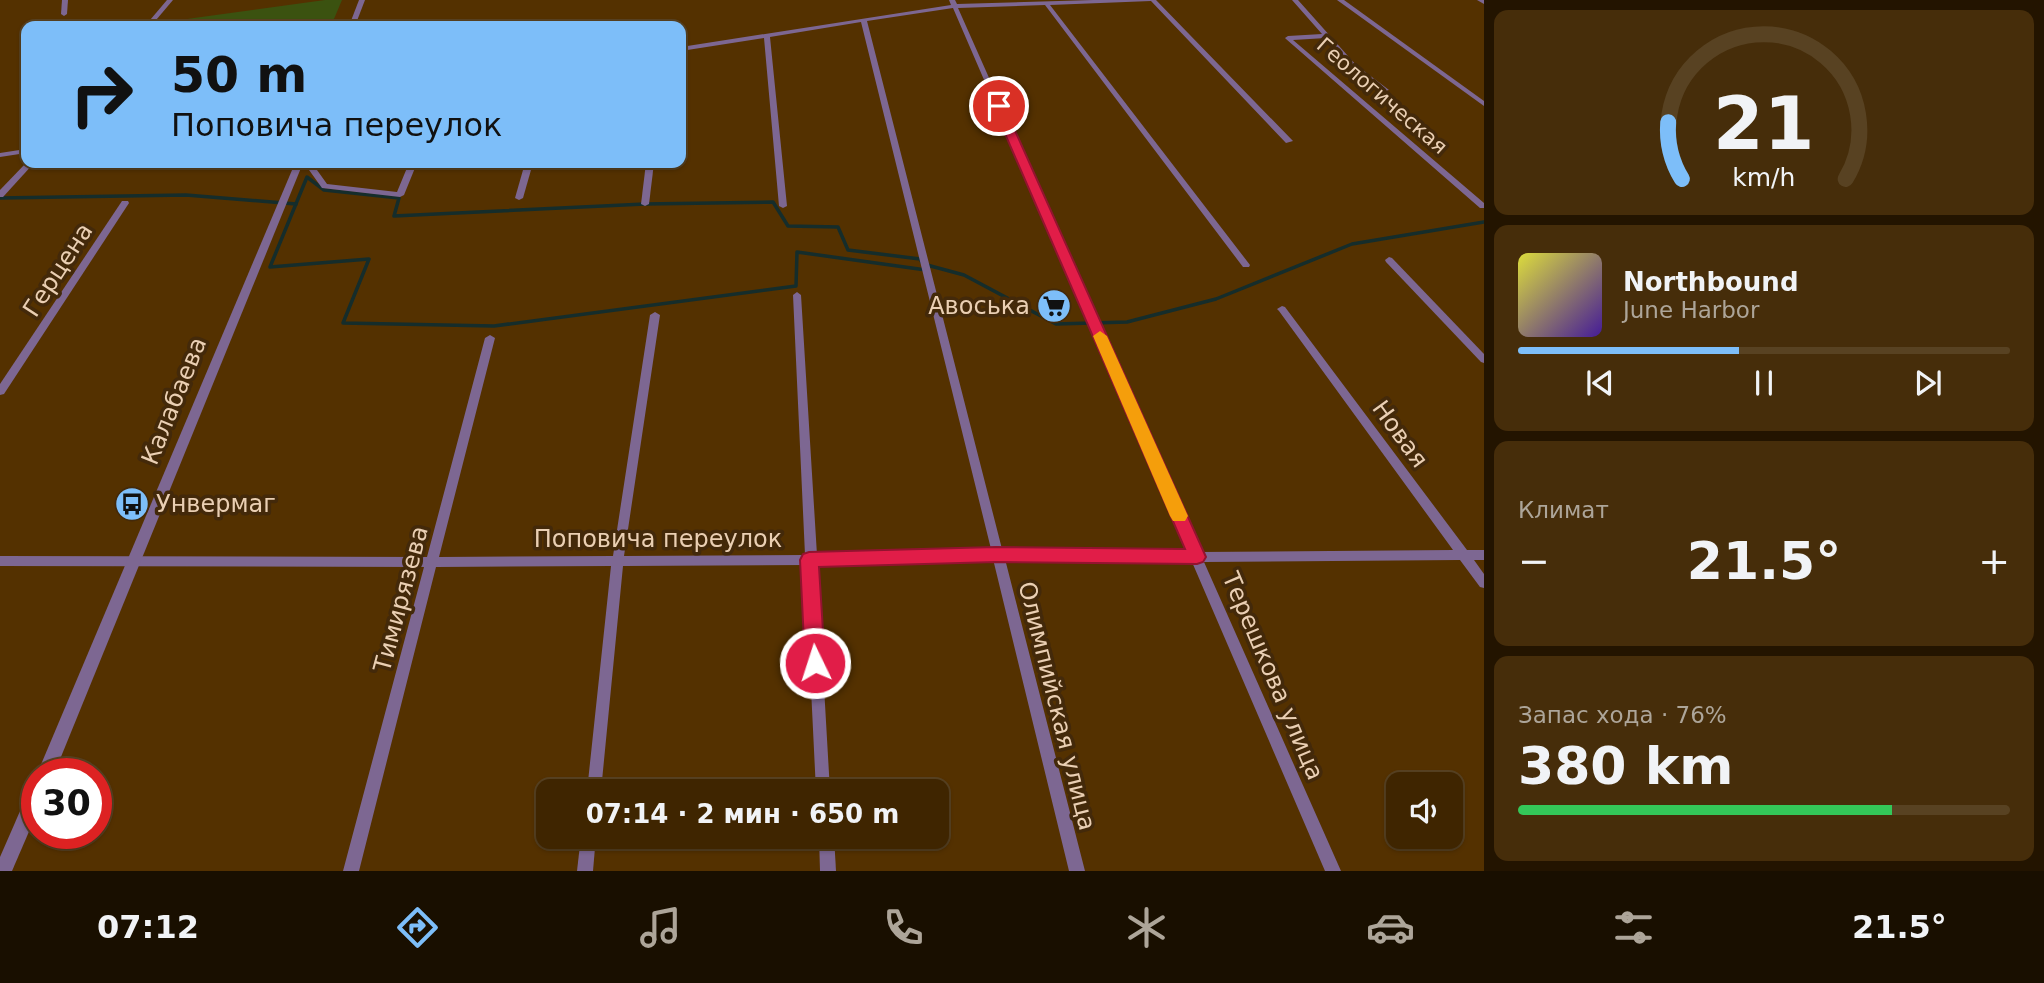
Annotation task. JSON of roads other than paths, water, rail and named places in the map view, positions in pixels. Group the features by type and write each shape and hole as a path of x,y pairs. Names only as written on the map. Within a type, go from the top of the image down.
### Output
{"street":[{"path":"64,14 65,0"},
{"path":"152,21 170,0"},
{"path":"354,21 362,0"},
{"path":"686,48 864,21 953,3 1151,0 1289,141"},
{"name":"Геологическая","path":"1295,0 1354,66 1386,90"},
{"path":"1340,0 1484,104"},
{"name":"Терешкова улица","path":"953,3 1333,871"},
{"path":"1046,3 1246,265"},
{"name":"Олимпийская улица","path":"864,21 1077,871"},
{"path":"767,36 783,206"},
{"name":"Геологическая","path":"1326,36 1288,38 1483,206"},
{"path":"0,155 21,152"},
{"path":"2,193 25,168"},
{"name":"Калабаева","path":"51,758 297,168"},
{"path":"312,168 325,186 400,195 411,168"},
{"path":"519,198 528,168"},
{"path":"645,204 649,168"},
{"name":"Герцена","path":"0,392 125,203"},
{"path":"1389,261 1484,360"},
{"path":"797,295 822,779"},
{"name":"Новая","path":"1282,309 1484,583"},
{"path":"595,779 618,559 655,315"},
{"name":"Тимирязева","path":"351,871 490,338"},
{"name":"Поповича переулок","path":"0,561 809,560 996,554 1197,557 1484,555"},
{"path":"3,871 21,829"},
{"path":"586,871 588,849"},
{"path":"826,849 828,871"}],"waterway":[{"path":"307,177 324,190 399,198 394,216 645,204 773,202 788,226 838,227 848,250 920,259 926,270 797,252 796,286 494,326 343,323 369,259 270,267 296,204 307,177"},
{"path":"0,198 186,195 296,204"},
{"path":"927,265 964,275 1056,324 1127,322 1216,299 1352,244 1484,222"}],"place":[{"name":"Авоська","path":"1054,306"},
{"name":"Унвермаг","path":"132,504"}]}
